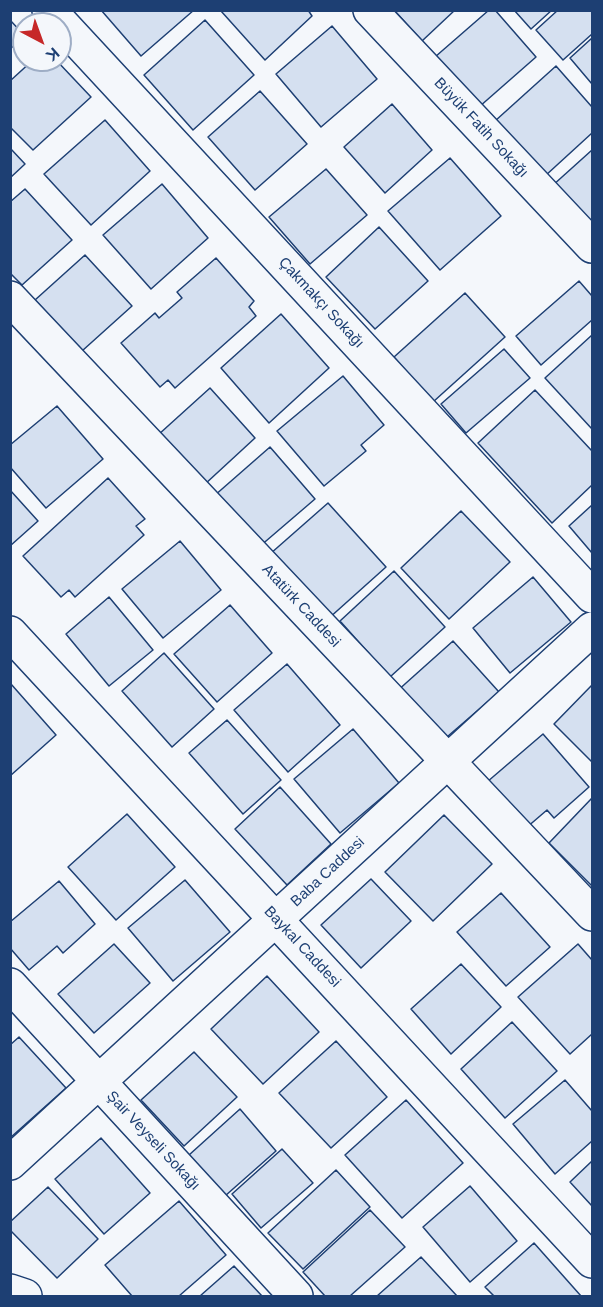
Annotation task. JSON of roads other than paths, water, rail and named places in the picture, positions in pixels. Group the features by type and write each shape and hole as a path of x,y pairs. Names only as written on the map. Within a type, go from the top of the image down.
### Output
{"street":[{"name":"Çakmakçı Sokağı","path":"49,10 592,596"},
{"name":"Büyük Fatih Sokağı","path":"370,10 592,246"},
{"name":"Atatürk Caddesi","path":"10,298 592,914"},
{"name":"Baba Caddesi","path":"10,1163 592,629"},
{"name":"Baykal Caddesi","path":"10,633 592,1261"},
{"name":"Şair Veyseli Sokağı","path":"10,985 296,1296"},
{"path":"10,1292 25,1296"}]}
